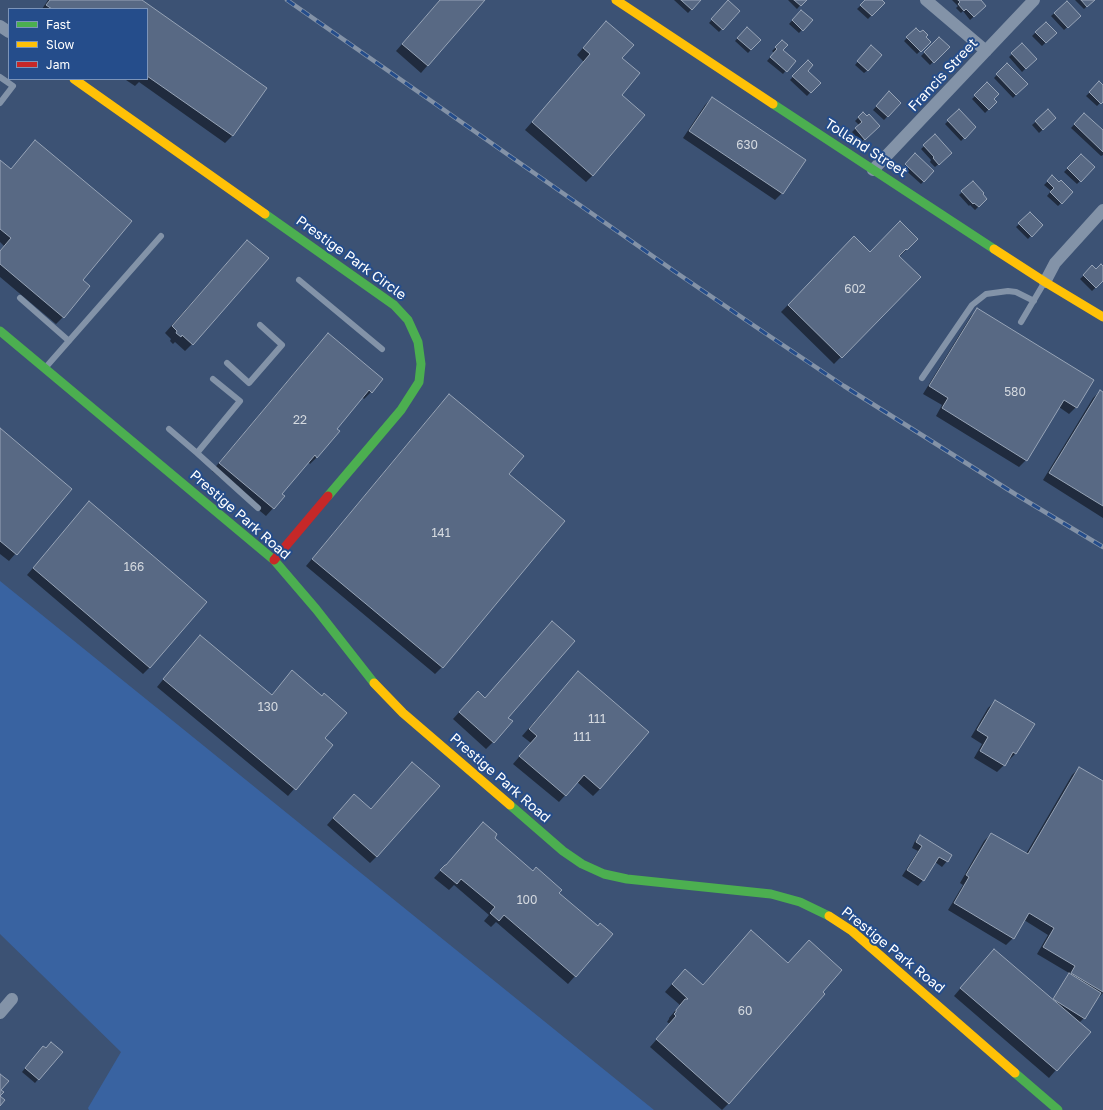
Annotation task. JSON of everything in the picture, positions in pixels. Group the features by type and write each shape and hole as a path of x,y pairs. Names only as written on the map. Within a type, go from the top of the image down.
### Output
{"street":[{"name":"Tolland Street","path":"616,0 1045,282 1103,317"},
{"path":"926,0 986,51"},
{"name":"Francis Street","path":"873,170 1034,0"},
{"name":"Prestige Park Circle","path":"75,80 394,305 408,320 418,342 421,364 419,382 402,410 274,560"},
{"path":"1045,282 1056,263 1103,210"},
{"name":"Prestige Park Road","path":"0,331 274,560 316,609 378,688 403,713 563,851 582,864 604,874 627,879 771,894 800,902 825,913 858,936 1058,1110"},
{"path":"0,1013 12,999"}],"lane":[{"path":"0,77 13,86 0,103"},
{"path":"45,369 161,236"},
{"path":"299,280 382,349"},
{"path":"1020,322 1045,282"},
{"path":"922,378 972,305 986,294 1008,291 1016,292 1034,301"},
{"path":"20,298 69,341"},
{"path":"227,363 249,383 282,345 260,325"},
{"path":"197,453 240,401 213,379"},
{"path":"169,429 258,508"}],"shaded area":[{"path":"0,581 654,1110 89,1110 88,1108 121,1052 0,934"}],"building":[{"path":"50,0 142,0 267,88 233,136 148,77 148,8 50,8 46,5"},
{"path":"440,0 485,0 428,66 402,44"},
{"path":"681,0 701,0 692,10"},
{"path":"728,0 740,11 723,30 711,19"},
{"path":"794,0 807,0 801,6"},
{"path":"865,0 882,0 885,3 872,16 860,5"},
{"path":"958,0 981,0 986,6 974,17 966,9 964,11 958,4 960,2"},
{"path":"1081,0 1095,0 1087,7"},
{"path":"1067,1 1081,16 1068,28 1054,13"},
{"path":"801,10 813,20 803,31 792,20"},
{"path":"606,21 634,45 622,58 640,73 622,95 645,115 593,176 532,122 590,54 583,48"},
{"path":"1046,22 1057,33 1046,43 1035,32"},
{"path":"747,27 761,40 751,50 737,38"},
{"path":"916,28 920,32 923,30 928,35 926,37 931,42 921,52 906,37"},
{"path":"939,37 950,47 934,63 924,52"},
{"path":"782,40 788,45 783,50 796,61 787,72 770,57 777,49 775,47"},
{"path":"1022,43 1037,59 1026,69 1011,53"},
{"path":"871,45 882,55 868,71 857,61"},
{"path":"808,60 813,65 808,71 821,83 811,93 792,76"},
{"path":"1007,63 1028,84 1016,95 996,74"},
{"path":"1099,81 1103,85 1103,102 1101,104 1089,92"},
{"path":"987,82 999,94 994,99 997,102 989,110 974,95"},
{"path":"889,91 901,103 888,117 876,106"},
{"path":"712,97 806,160 783,194 689,131"},
{"path":"959,109 976,127 965,139 947,120"},
{"path":"1048,109 1056,118 1043,130 1035,121"},
{"path":"863,112 867,116 869,114 880,126 865,140 855,128 862,122 858,117"},
{"path":"1084,113 1103,130 1103,152 1074,124"},
{"path":"935,134 952,153 939,165 923,145"},
{"path":"35,140 132,221 83,280 90,286 64,318 0,264 0,251 11,238 0,229 0,160 11,169"},
{"path":"915,153 934,171 924,182 905,164"},
{"path":"1081,154 1095,167 1081,182 1067,168"},
{"path":"1052,175 1059,182 1061,180 1073,192 1062,204 1050,192 1054,188 1047,181"},
{"path":"973,181 984,193 983,194 987,199 979,207 974,203 973,204 961,191"},
{"path":"1030,212 1043,225 1032,237 1018,223"},
{"path":"900,221 918,239 899,256 921,277 842,358 788,305 854,236 870,252"},
{"path":"247,240 269,258 193,345 182,335 181,337 176,333 177,331 172,326"},
{"path":"1101,264 1103,266 1103,281 1096,288 1083,275 1092,265 1096,269"},
{"path":"977,308 1094,380 1077,408 1064,400 1027,461 942,408 948,398 929,386"},
{"path":"328,333 383,379 372,393 369,390 337,429 340,431 317,458 315,455 282,494 285,496 274,509 219,463"},
{"path":"1100,390 1103,392 1103,506 1049,473"},
{"path":"449,394 524,456 509,474 565,521 443,668 312,559"},
{"path":"0,428 72,489 17,555 0,541"},
{"path":"89,501 207,602 150,668 33,568"},
{"path":"552,621 575,641 508,718 513,721 494,743 459,712 478,691 485,698"},
{"path":"200,635 272,695 292,670 322,696 324,693 347,713 325,738 333,745 296,790 163,679"},
{"path":"578,671 649,732 600,789 584,775 566,796 519,756 537,736 529,729"},
{"path":"995,700 1035,724 1016,754 1013,752 1005,766 980,751 988,737 977,730"},
{"path":"412,762 440,786 377,857 333,818 354,794 371,809"},
{"path":"1079,767 1103,781 1103,992 1071,973 1075,966 1043,947 1054,928 1029,913 1014,939 954,903 969,877 966,875 991,833 1028,854"},
{"path":"483,822 497,834 495,838 533,871 536,867 562,890 559,893 598,926 600,923 613,934 576,977 504,915 499,921 490,913 495,907 461,879 457,884 440,870"},
{"path":"920,835 952,855 948,862 939,857 924,881 907,870 922,846 916,842"},
{"path":"751,930 788,963 809,940 842,970 823,992 825,994 729,1104 656,1039 676,1016 674,1014 676,1010 685,999 688,999 672,984 685,969 703,985"},
{"path":"994,949 1091,1032 1057,1071 960,988"},
{"path":"1069,973 1101,993 1085,1019 1053,999"},
{"path":"51,1042 63,1052 39,1080 25,1068 43,1046 46,1048"},
{"path":"0,1074 9,1081 1,1090 4,1092 0,1096"},
{"path":"0,1096 5,1100 0,1106"}],"railway":[{"path":"287,0 674,271 844,386 1015,494 1103,547"}],"traffic: fast":[{"path":"773,104 994,249"},
{"path":"265,214 394,305 408,320 418,342 421,364 419,382 401,410 328,496"},
{"path":"0,331 274,560 316,609 374,683"},
{"path":"510,805 563,851 582,864 604,874 627,879 771,894 800,902 829,916"},
{"path":"1015,1073 1058,1110"}],"traffic: slow":[{"path":"616,0 773,104"},
{"path":"75,80 265,214"},
{"path":"994,249 1103,317"},
{"path":"374,683 403,713 510,805"},
{"path":"829,916 852,931 1015,1073"}],"traffic: jam":[{"path":"274,560 328,496"}]}
